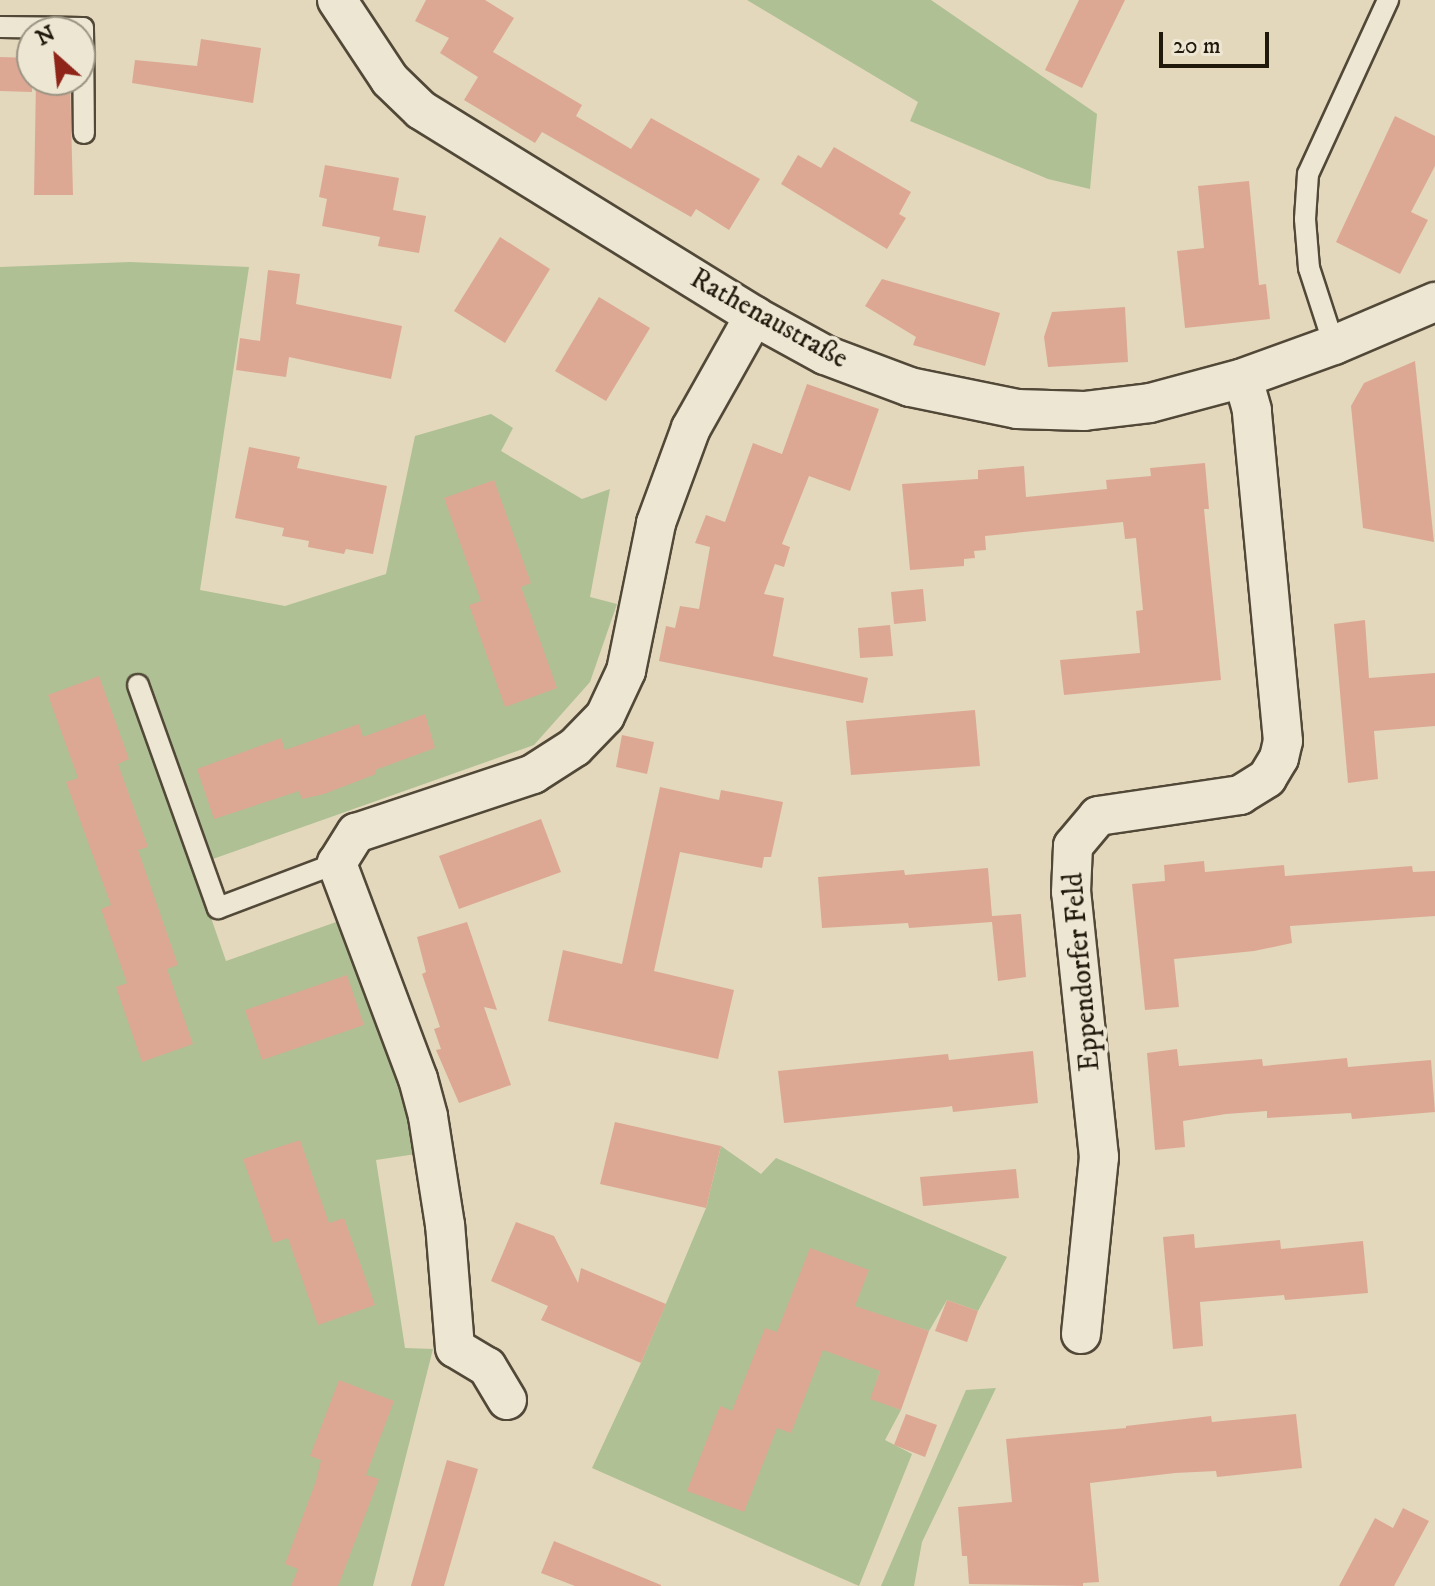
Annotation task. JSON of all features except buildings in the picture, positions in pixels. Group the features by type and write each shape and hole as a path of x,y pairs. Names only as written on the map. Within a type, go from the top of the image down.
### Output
{"street":[{"name":"Rathenaustraße","path":"337,0 390,80 421,110 754,316 825,355 910,387 1017,409 1084,411 1150,403 1243,378 1334,345 1435,302"},
{"path":"507,1400 487,1367 455,1348 445,1225 428,1116 418,1079 337,863 356,833 533,774 575,747 605,716 626,671 656,523 691,428 754,316"},
{"name":"Eppendorfer Feld","path":"1081,1334 1097,1202 1099,1157 1071,892 1073,846 1098,816 1240,795 1267,778 1279,758 1283,741 1252,410 1243,378"}],"lane":[{"path":"1334,345 1309,268 1305,219 1308,174 1388,0"},
{"path":"0,27 83,28 84,133"},
{"path":"138,685 218,908 337,863"}],"green space":[{"path":"747,0 931,0 1097,114 1090,189 1048,179 910,121 918,102"},
{"path":"130,262 249,267 200,590 285,606 386,574 415,436 491,414 513,428 501,451 582,499 610,489 590,597 617,604 590,682 534,745 193,866 226,961 339,921 400,1086 416,1154 376,1160 405,1348 433,1349 373,1586 0,1586 0,267"},
{"path":"721,1146 761,1174 776,1158 1007,1257 978,1311 947,1300 929,1331 897,1321 871,1398 901,1410 885,1440 912,1454 859,1586 592,1468 641,1363 706,1208"},
{"path":"996,1388 922,1542 914,1586 881,1586 966,1390"}]}
